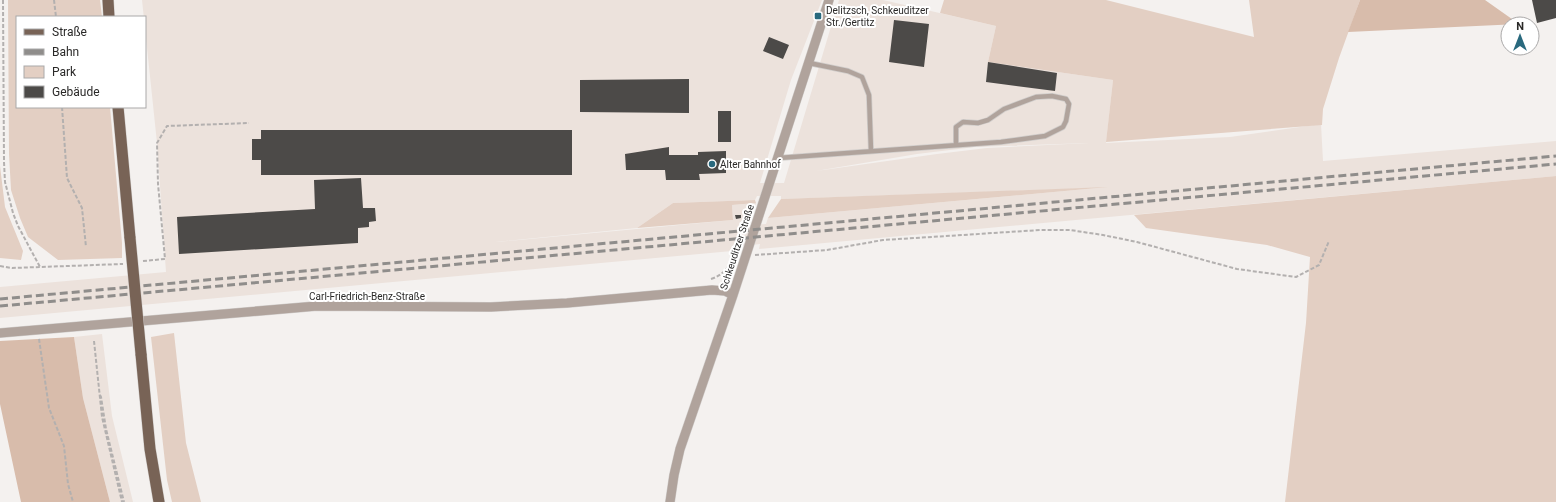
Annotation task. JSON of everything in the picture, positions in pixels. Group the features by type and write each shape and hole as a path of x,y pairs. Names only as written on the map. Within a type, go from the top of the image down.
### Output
{"main road":[{"path":"108,0 109,16"},
{"path":"118,108 150,449 159,502"}],"street":[{"name":"Schkeuditzer Straße","path":"670,502 680,449 747,253 829,0"},
{"name":"Carl-Friedrich-Benz-Straße","path":"0,333 317,306 491,307 568,303 712,290 725,291 733,295"}],"lane":[{"path":"808,63 848,71 862,77 869,95 871,151"},
{"path":"778,158 956,145 1021,140 1045,136 1063,127 1066,122 1068,104 1066,99 1052,96 1036,98 1004,109 988,120 978,123 963,122 956,126 956,145"}],"path":[{"path":"3,0 5,182 18,226 40,267"},
{"path":"54,0 56,16"},
{"path":"62,108 67,178 82,208 86,247"},
{"path":"747,253 758,256 820,251 883,240 1041,230 1070,230 1137,242 1237,269 1296,277 1319,265 1329,242"},
{"path":"37,330 49,408 64,446 68,484 73,502"},
{"path":"94,341 99,395 105,434 123,502"}],"shaded area":[{"path":"142,0 822,0 791,80 760,183 784,183 839,0 883,0 996,26 988,62 1113,80 1106,143 1230,137 1321,124 1323,161 1556,141 1556,176 759,249 760,244 734,247 732,251 0,318 0,287 166,272 157,143 146,38 146,16 144,16","holes":["1089,143 987,148 937,154 816,171 917,154 975,147","1097,188 768,218 766,224 749,225 756,203 732,205 733,220 496,242 637,228 673,203 755,200 757,196 781,196 781,199"]},
{"path":"1360,0 1485,0 1508,16 1500,16 1500,25 1348,32"},
{"path":"102,334 112,416 133,502 110,502 83,398 74,337"},
{"path":"74,337 83,398 110,502 21,502 0,404 0,341"}],"green space":[{"path":"8,0 100,0 102,16 16,16 16,108 110,108 122,258 58,260 28,237 11,190 9,154"},
{"path":"944,0 1106,0 1254,37 1249,0 1360,0 1339,58 1323,109 1322,125 1106,142 1113,80 988,62 996,26 940,13"},
{"path":"0,166 5,207 23,251 21,260 0,258"},
{"path":"1556,176 1556,502 1285,502 1306,323 1310,257 1267,245 1146,228 1134,215"},
{"path":"1108,187 768,218 781,199"},
{"path":"755,200 756,203 732,205 733,220 637,228 673,203"},
{"path":"174,333 186,443 201,502 172,502 167,480 151,337"}],"building":[{"path":"1532,0 1556,0 1556,18 1540,22 1540,16 1535,16"},
{"path":"894,20 929,24 924,67 889,62"},
{"path":"769,37 789,45 783,59 763,51"},
{"path":"988,62 1057,73 1055,91 986,82"},
{"path":"689,79 689,113 580,112 580,80"},
{"path":"718,111 731,111 731,142 718,142"},
{"path":"261,130 572,130 572,175 261,175 261,160 252,160 252,139 261,139"},
{"path":"669,147 669,155 698,155 698,152 726,151 726,173 699,174 700,180 666,180 665,170 626,170 625,154"},
{"path":"361,178 363,208 375,208 376,221 369,222 369,227 358,228 358,243 179,254 177,217 315,209 314,180"},
{"path":"735,215 741,215 741,218 736,219"}],"railway":[{"path":"0,299 1556,156"},
{"path":"0,306 1556,164"}],"place":[{"name":"Delitzsch, Schkeuditzer Str./Gertitz","path":"818,16"},
{"name":"Alter Bahnhof","path":"712,164"}]}
